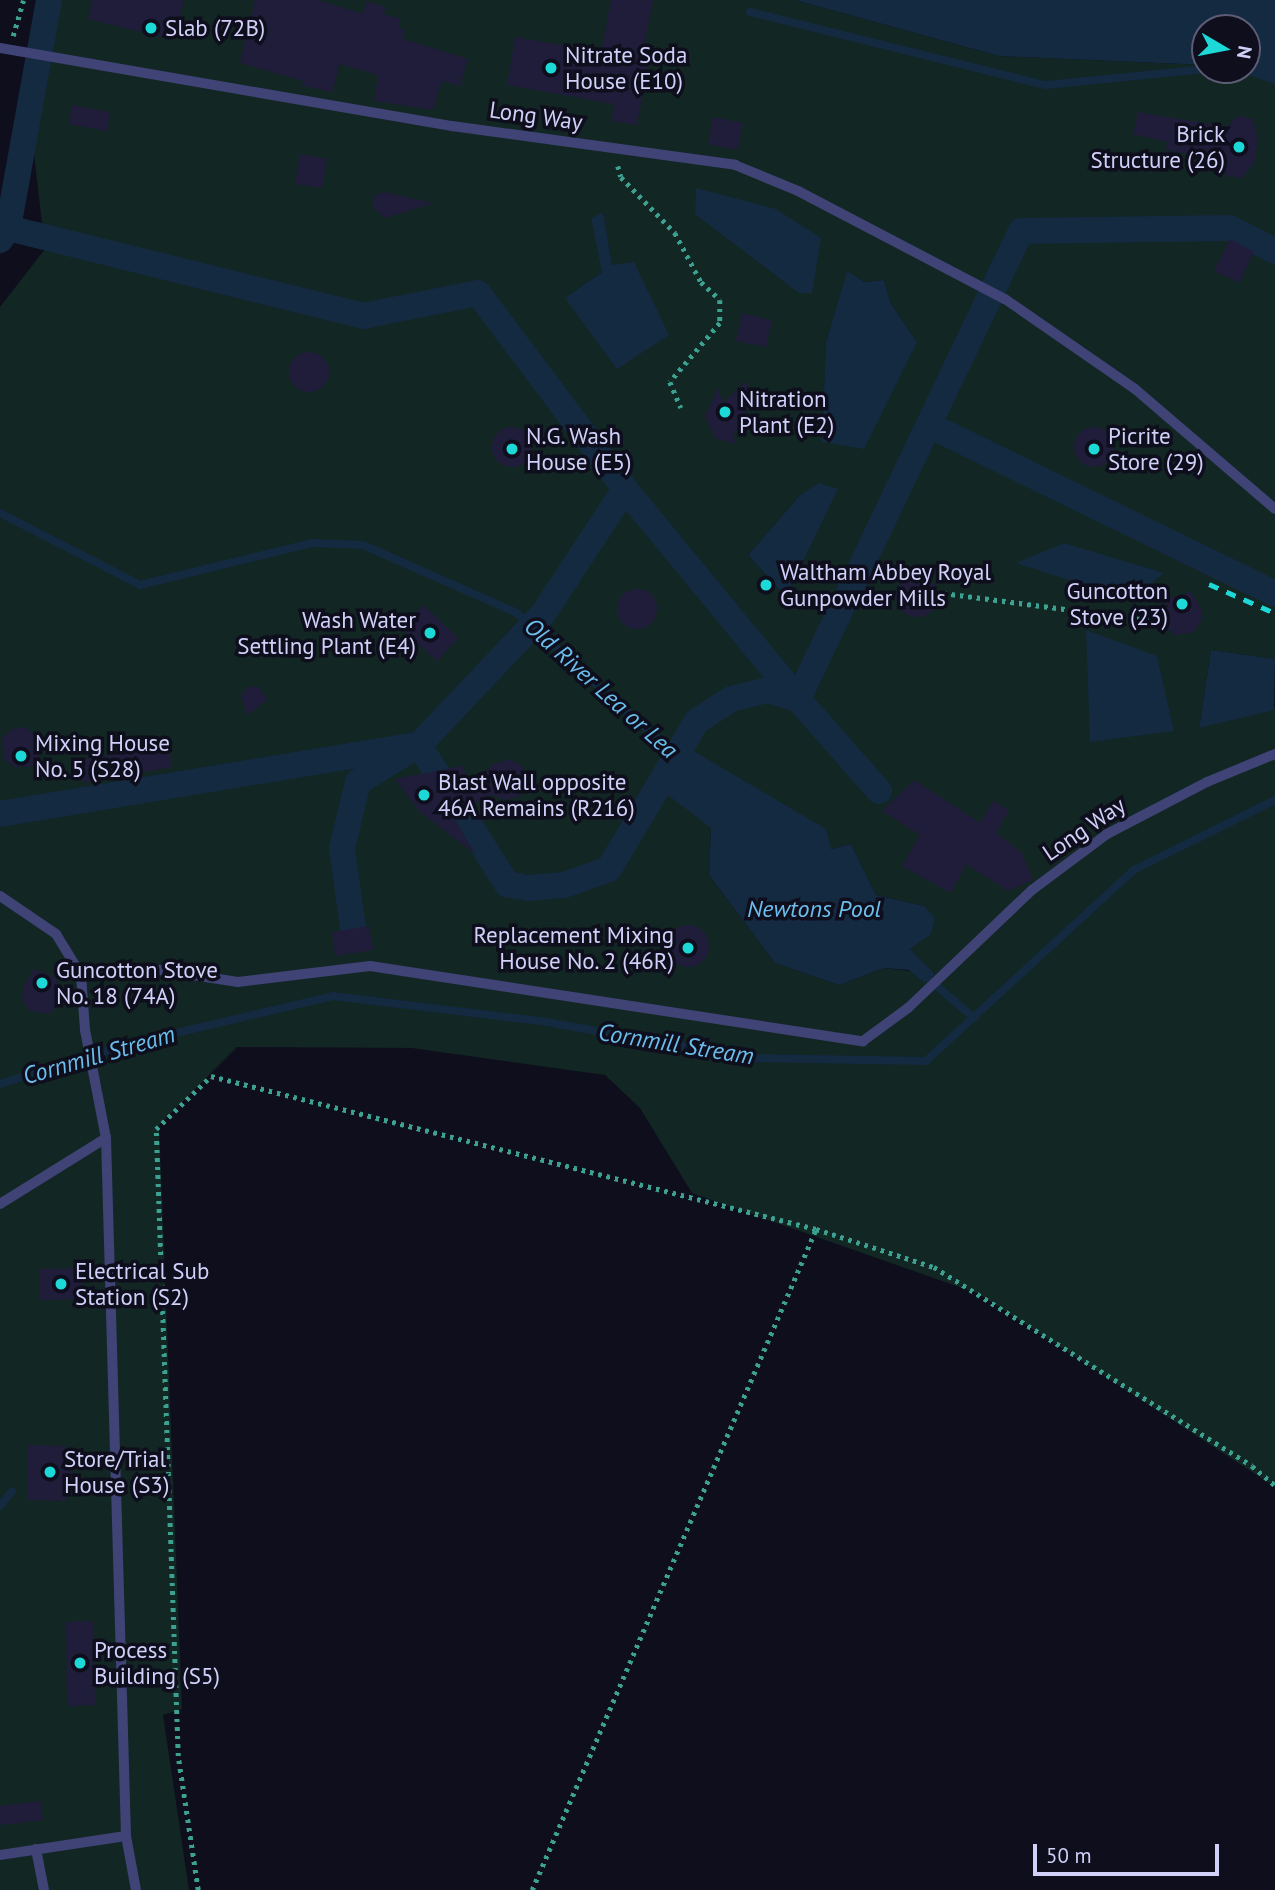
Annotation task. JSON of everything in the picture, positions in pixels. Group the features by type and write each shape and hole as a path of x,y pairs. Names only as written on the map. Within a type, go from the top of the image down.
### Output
{"lane":[{"name":"Long Way","path":"5,49 452,126 735,165 798,191 1004,299 1135,389 1275,509"},
{"name":"Long Way","path":"81,975 160,970 238,982 370,966 863,1041 925,989 1032,890 1107,834 1207,782 1275,754"},
{"path":"0,895 56,934 81,975 89,1044 106,1138 126,1836 136,1890"},
{"path":"0,1205 106,1138"},
{"path":"0,1855 126,1836"},
{"path":"36,1849 44,1890"}],"path":[{"path":"5,49 23,0"},
{"path":"613,148 621,177 675,233 701,282 720,300 720,323 670,382 681,408"},
{"path":"943,593 1156,621"},
{"path":"198,1890 178,1756 156,1129 211,1076 816,1229 934,1268 1252,1466 1275,1485"},
{"path":"532,1890 816,1229"}],"green space":[{"path":"39,0 795,0 999,56 1191,64 1191,84 1261,84 1261,75 1275,79 1275,659 1211,650 1199,728 1275,707 1275,1487 979,1294 692,1193 640,1108 605,1075 412,1048 237,1047 159,1125 182,1709 163,1715 189,1890 0,1890 0,307 45,249 27,94","holes":["603,213 612,266 565,298 602,272","847,272 864,282 884,280 891,304 917,342 823,442 826,342","837,489 786,597 748,555 800,495","711,828 831,849 851,844 876,895 924,906 910,949 935,974 884,968 839,985 775,963 709,875"]}],"water":[{"path":"795,0 1275,0 1275,79 1261,75 1261,14 1191,14 1191,64 999,56"},
{"path":"696,188 776,209 821,238 812,293 799,293 695,214"},
{"path":"603,212 612,265 634,262 669,335 617,369 565,298 602,272 591,219"},
{"path":"847,271 864,282 884,280 891,304 917,342 864,449 822,442 826,342"},
{"path":"819,483 838,489 786,597 748,555 800,495"},
{"path":"1064,543 1164,573 1131,600 1016,563"},
{"path":"1086,630 1157,656 1174,731 1090,742"},
{"path":"1211,650 1275,659 1274,710 1199,728"},
{"name":"Newtons Pool","path":"690,749 826,829 831,849 851,844 876,895 924,906 935,918 931,934 910,949 935,974 925,983 909,970 884,968 839,985 775,963 709,875 711,828 660,789"}],"building":[{"name":"Slab (72B)","path":"92,0 184,0 174,40 88,19"},
{"path":"255,0 319,0 363,14 366,1 386,7 384,14 401,19 398,28 405,30 403,39 468,59 460,86 442,81 433,110 374,101 378,75 339,64 333,92 302,86 303,81 240,63"},
{"path":"611,0 653,0 641,60 649,61 637,125 611,121 614,104 507,85 515,37 601,52"},
{"path":"72,105 110,112 107,131 69,124"},
{"path":"1138,112 1227,127 1237,116 1253,119 1258,140 1254,163 1242,178 1226,176 1222,160 1166,150 1167,142 1133,134"},
{"path":"713,117 743,123 737,150 708,144"},
{"path":"300,154 327,159 322,188 295,184"},
{"path":"384,192 434,203 385,218 372,207 375,195"},
{"path":"1230,239 1254,252 1239,283 1214,271"},
{"path":"742,313 772,320 766,347 736,341"},
{"path":"309,352 317,353 323,358 328,364 328,380 323,386 317,391 309,392 301,391 295,386 290,380 289,372 290,364 295,358 301,353"},
{"name":"Nitration Plant (E2)","path":"748,380 744,421 733,434 736,444 715,438 705,416 718,388 723,402"},
{"name":"N.G. Wash House (E5)","path":"512,427 520,428 526,433 531,439 531,455 526,461 520,466 512,467 504,466 498,461 493,455 492,447 493,439 498,433 504,428"},
{"name":"Picrite Store (29)","path":"1094,427 1102,428 1108,433 1113,439 1113,455 1108,461 1102,466 1094,467 1086,466 1080,461 1075,455 1074,447 1075,439 1080,433 1086,428"},
{"path":"917,575 932,581 938,596 932,611 917,617 902,611 896,596 902,581"},
{"path":"637,589 645,590 651,595 656,601 656,617 651,623 645,628 637,629 629,628 623,623 618,617 617,609 618,601 623,595 629,590"},
{"name":"Guncotton Stove (23)","path":"1191,592 1201,608 1201,621 1194,632 1175,635 1165,627 1163,607 1172,597"},
{"name":"Wash Water Settling Plant (E4)","path":"423,605 458,638 437,661 401,628"},
{"path":"248,687 259,687 267,700 247,715 241,696"},
{"name":"Mixing House No. 5 (S28)","path":"25,727 40,740 39,766 14,767 4,759 2,739 12,729"},
{"path":"169,746 172,767 83,783 80,760"},
{"path":"510,759 522,766 527,778 519,796 506,800 492,795 452,814 475,854 419,811 395,779 462,766 474,790 491,765"},
{"path":"914,780 980,823 993,801 1009,810 996,833 1022,853 1033,880 1008,891 966,864 951,893 902,866 920,835 882,811"},
{"name":"Replacement Mixing House No. 2 (46R)","path":"688,925 703,931 709,946 703,961 688,967 673,961 667,946 673,931"},
{"path":"369,926 373,950 335,956 332,932"},
{"name":"Guncotton Stove No. 18 (74A)","path":"34,969 53,976 61,987 62,1000 49,1014 30,1011 22,999 24,986"},
{"name":"Electrical Sub Station (S2)","path":"82,1268 82,1299 40,1300 39,1269"},
{"name":"Store/Trial House (S3)","path":"28,1445 66,1446 65,1460 73,1460 66,1501 27,1500"},
{"name":"Process Building (S5)","path":"93,1621 95,1705 67,1706 66,1622"},
{"path":"41,1801 43,1820 0,1825 0,1806"}],"waterway":[{"path":"8,228 49,0"},
{"path":"750,12 1046,85 1191,70"},
{"path":"1261,75 1275,80"},
{"path":"0,240 8,228 363,316 478,293 625,489 798,699"},
{"path":"879,791 798,699 1021,231 1230,228 1275,251"},
{"path":"931,426 1275,594"},
{"path":"625,489 543,614 419,745 507,884 528,888 564,885 609,869 697,721 731,699 767,690 798,699"},
{"name":"Old River Lea or Lea","path":"0,513 140,585 312,543 363,545 517,613 688,766"},
{"path":"0,814 419,745 358,782 342,848 353,928"},
{"name":"Cornmill Stream","path":"0,1084 129,1044 333,996 541,1021 747,1058 926,1061 1134,870 1275,800"},
{"name":"Old River Lea or Lea","path":"931,981 974,1018"},
{"path":"0,1506 12,1491"}],"railway":[{"path":"1209,584 1275,613"}],"place":[{"name":"Slab (72B)","path":"151,28"},
{"name":"Nitrate Soda House (E10)","path":"551,68"},
{"name":"Brick Structure (26)","path":"1239,147"},
{"name":"Nitration Plant (E2)","path":"725,412"},
{"name":"N.G. Wash House (E5)","path":"512,449"},
{"name":"Picrite Store (29)","path":"1094,449"},
{"name":"Waltham Abbey Royal Gunpowder Mills","path":"766,585"},
{"name":"Guncotton Stove (23)","path":"1182,604"},
{"name":"Wash Water Settling Plant (E4)","path":"430,633"},
{"name":"Mixing House No. 5 (S28)","path":"21,756"},
{"name":"Blast Wall opposite 46A Remains (R216)","path":"424,795"},
{"name":"Replacement Mixing House No. 2 (46R)","path":"688,948"},
{"name":"Guncotton Stove No. 18 (74A)","path":"42,983"},
{"name":"Electrical Sub Station (S2)","path":"61,1284"},
{"name":"Store/Trial House (S3)","path":"50,1472"},
{"name":"Process Building (S5)","path":"80,1663"}]}
